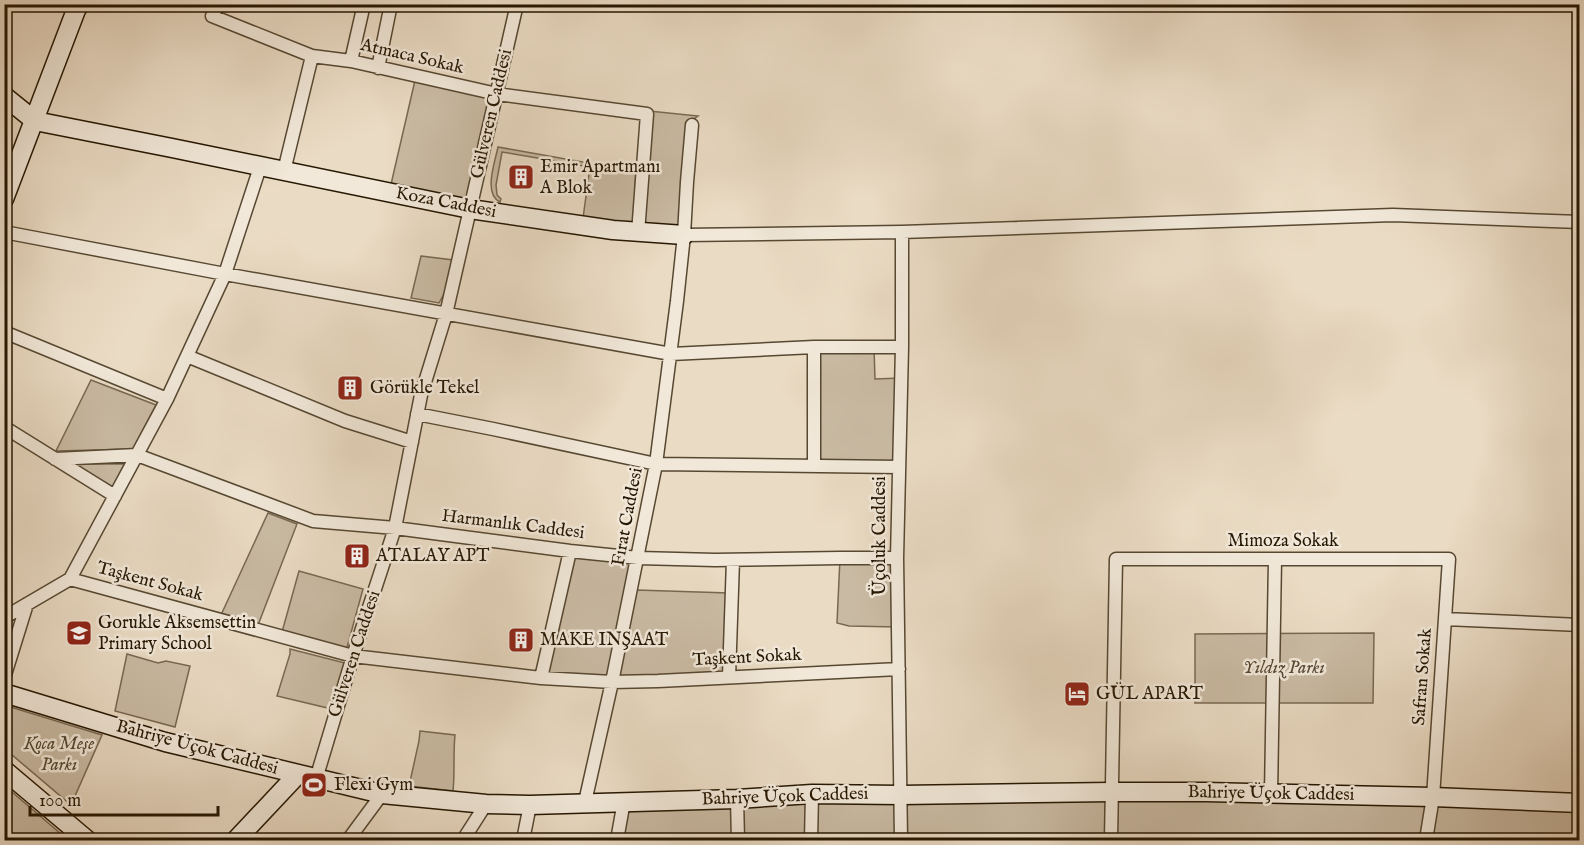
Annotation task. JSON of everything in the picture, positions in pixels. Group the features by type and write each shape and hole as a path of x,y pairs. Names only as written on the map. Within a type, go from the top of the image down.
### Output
{"main road":[{"path":"4,199 80,4"},
{"name":"Koza Caddesi","path":"4,96 35,122 470,209 638,233 684,235"},
{"name":"Bahriye Üçok Caddesi","path":"4,693 165,742 316,779 382,794 486,804 530,805 737,799 812,794 1112,792 1433,797 1580,804"},
{"path":"4,770 87,840"},
{"path":"236,840 298,774"}],"street":[{"name":"Atmaca Sokak","path":"219,4 212,16 312,56 351,61 497,94 647,114 638,233"},
{"path":"351,61 364,4"},
{"path":"378,68 391,4"},
{"name":"Gülveren Caddesi","path":"316,779 395,528 421,395 446,314 517,4"},
{"path":"284,171 312,56"},
{"name":"Fırat Caddesi","path":"585,802 656,464 684,235 693,124"},
{"path":"5,618 70,579 167,399 225,274 260,167"},
{"name":"Koza Caddesi","path":"684,235 902,232 1393,216 1580,222"},
{"path":"4,232 671,354 814,347 902,347"},
{"name":"Üçoluk Caddesi","path":"901,840 897,558 902,232"},
{"path":"4,332 167,399"},
{"path":"814,347 814,466"},
{"path":"187,356 345,421 411,442"},
{"path":"417,414 656,464 898,467"},
{"path":"4,428 115,496"},
{"path":"55,459 137,454"},
{"name":"Harmanlık Caddesi","path":"137,454 313,521 395,528 638,558 733,560 897,558"},
{"path":"541,678 570,551"},
{"name":"Mimoza Sokak","path":"1112,792 1116,559 1449,559"},
{"path":"1271,794 1275,559"},
{"name":"Safran Sokak","path":"1426,840 1433,797 1449,559"},
{"path":"729,677 733,560"},
{"name":"Taşkent Sokak","path":"70,579 353,656 541,678 612,682 899,669"},
{"path":"4,678 27,604"},
{"path":"1445,619 1580,625"},
{"path":"1111,840 1112,792"},
{"path":"348,840 382,794"},
{"path":"811,840 812,794"},
{"path":"737,799 738,840"},
{"path":"617,840 624,801"},
{"path":"463,840 486,804"},
{"path":"523,840 530,805"}],"green space":[{"path":"416,76 497,94 470,209 389,193"},
{"path":"649,111 698,116 691,121 683,233 640,231"},
{"path":"498,147 594,164 593,166 636,170 633,224 583,218 590,167 502,152 496,185 500,202 495,198 491,185"},
{"path":"421,256 453,260 445,292 439,303 411,298"},
{"path":"814,347 874,347 875,379 901,378 898,467 814,466"},
{"path":"91,380 156,405 133,449 56,451"},
{"path":"73,464 125,464 113,488"},
{"path":"268,513 297,524 258,625 221,615"},
{"path":"571,554 634,560 610,679 545,675"},
{"path":"840,558 897,558 898,627 849,626 837,623"},
{"path":"299,571 363,589 346,651 282,632"},
{"path":"636,590 729,593 727,673 616,679"},
{"name":"Yıldız Parkı","path":"1374,633 1373,703 1195,703 1195,634"},
{"path":"290,649 345,663 332,709 277,696"},
{"path":"127,654 158,663 166,661 190,666 175,727 115,711"},
{"name":"Koca Meşe Parkı","path":"4,705 102,735 71,805 5,749"},
{"path":"420,731 455,735 453,791 409,786"},
{"path":"5,786 68,840 5,840"},
{"path":"811,794 1580,803 1579,840 617,840 624,801"}],"place":[{"name":"Emir Apartmanı A Blok","path":"521,177"},
{"name":"Görükle Tekel","path":"350,388"},
{"name":"ATALAY APT","path":"357,556"},
{"name":"Gorukle Aksemsettin Primary School","path":"79,633"},
{"name":"MAKE INŞAAT","path":"521,640"},
{"name":"GÜL APART","path":"1077,694"},
{"name":"Flexi Gym","path":"314,785"}]}
